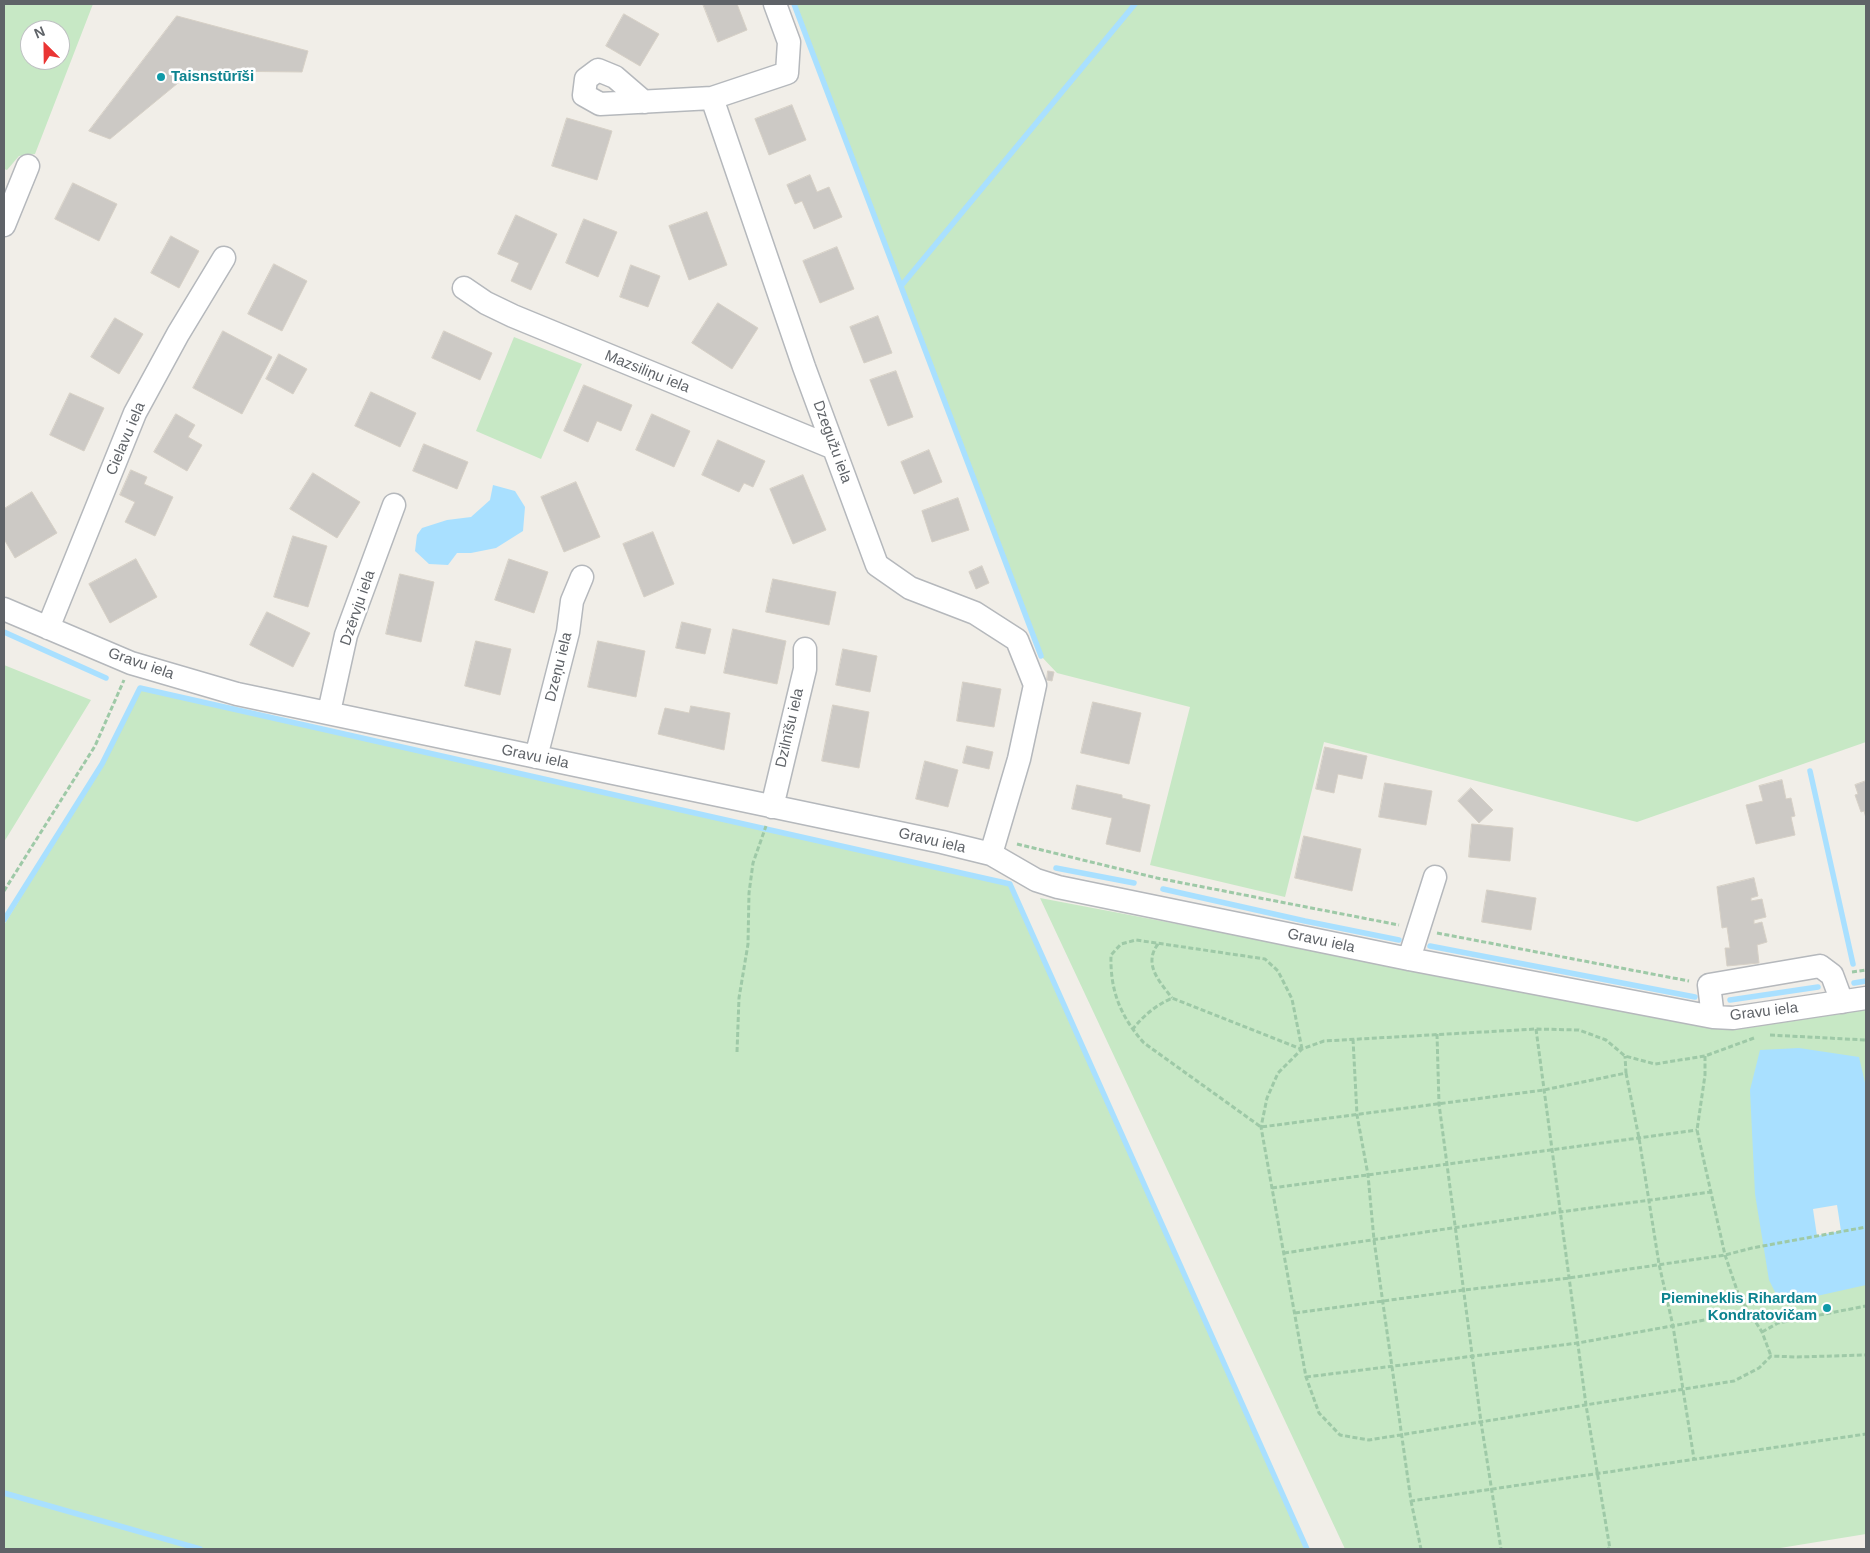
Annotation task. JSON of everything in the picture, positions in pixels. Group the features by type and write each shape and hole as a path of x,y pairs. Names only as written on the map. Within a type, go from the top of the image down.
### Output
{"street":[{"path":"644,102 712,98 787,73 789,42 775,4"},
{"name":"Dzegužu iela","path":"712,98 804,367 877,565 910,588 975,613 1017,640 1035,686 1019,759 991,854"},
{"path":"4,225 28,166"},
{"name":"Cielavu iela","path":"48,628 135,414 178,334 224,258"},
{"name":"Mazsiliņu iela","path":"464,288 486,303 513,316 834,448"},
{"name":"Dzērvju iela","path":"329,712 346,635 394,505"},
{"name":"Dzeņu iela","path":"536,757 568,632 572,601 582,577"},
{"name":"Gravu iela","path":"4,609 131,663 237,694 942,842 991,854 1036,880 1058,887 1409,959 1713,1017 1733,1018 1866,998"},
{"name":"Dzilnīšu iela","path":"772,807 804,669 805,649"},
{"path":"1409,959 1435,877"},
{"path":"1713,1017 1709,985 1820,966 1832,975 1842,1002"}],"path":[{"path":"4,891 95,746 131,663"},
{"path":"737,1052 739,998 748,944 749,893 753,863 772,807"},
{"path":"1302,1049 1292,999 1278,971 1265,959 1136,940 1121,944 1111,955 1110,976 1118,1002 1132,1030 1144,1043 1261,1128 1544,1090 1626,1073"},
{"path":"1158,944 1152,952 1152,965 1160,982 1172,998 1302,1049"},
{"path":"1132,1030 1144,1014 1160,1003 1172,998"},
{"path":"1536,1029 1586,1405 1610,1549 1607,1549"},
{"path":"1866,1040 1771,1035 1752,1038 1704,1056 1656,1064 1625,1056 1606,1040 1579,1030 1536,1029 1324,1041 1302,1049 1278,1073 1267,1098 1261,1128 1306,1377 1319,1413 1340,1435 1369,1440 1734,1381 1759,1368 1771,1356 1866,1355"},
{"path":"1437,1034 1439,1104 1481,1422 1501,1549"},
{"path":"1353,1039 1357,1115 1368,1175 1374,1240 1411,1501 1421,1549"},
{"path":"1625,1056 1626,1073 1639,1138 1659,1264 1673,1326 1694,1459"},
{"path":"1704,1056 1705,1075 1698,1130 1725,1255 1739,1296 1762,1332 1771,1356"},
{"path":"1272,1188 1698,1130"},
{"path":"1284,1253 1560,1212 1711,1192"},
{"path":"1295,1314 1464,1290 1569,1278 1725,1255 1752,1248 1866,1227"},
{"path":"1762,1332 1778,1323 1866,1306"},
{"path":"1306,1377 1578,1343 1749,1312"},
{"path":"1411,1501 1866,1434"}],"green space":[{"path":"4,4 93,4 70,63 70,20 20,20 20,70 67,70 35,154 19,156 7,170 4,169"},
{"path":"794,4 1866,4 1866,742 1637,822 1324,742 1285,897 1150,865 1190,707 1057,673 1041,656"},
{"path":"514,337 582,364 541,459 476,431"},
{"path":"4,665 91,700 4,842"},
{"path":"140,688 1010,884 1307,1549 4,1549 4,925 100,767"},
{"path":"1040,898 1727,1028 1866,1007 1866,1534 1774,1549 1345,1549"}],"water":[{"path":"493,485 515,491 525,507 523,531 496,548 471,553 457,553 448,565 429,564 415,551 417,535 422,528 447,520 471,517 490,500"},
{"path":"1799,1048 1859,1057 1866,1087 1866,1285 1781,1304 1769,1280 1755,1194 1750,1090 1760,1050"}],"pier":[{"path":"1837,1205 1841,1231 1817,1236 1813,1209"}],"building":[{"path":"703,4 737,4 747,30 718,42"},
{"path":"624,14 659,34 640,66 606,46"},
{"name":"Taisnstūrīši","path":"177,16 308,51 302,72 209,71 178,83 110,139 89,131"},
{"path":"792,105 806,140 769,155 755,119"},
{"path":"567,118 612,131 597,180 552,166"},
{"path":"810,175 817,192 829,187 842,217 814,229 802,201 795,204 787,185"},
{"path":"73,183 117,204 99,241 55,219"},
{"path":"707,212 727,265 689,280 669,226"},
{"path":"516,215 557,234 531,290 511,281 519,263 498,254"},
{"path":"584,219 617,232 598,277 566,263"},
{"path":"171,236 199,251 179,288 151,273"},
{"path":"837,247 854,289 820,303 803,261"},
{"path":"274,264 307,281 282,331 248,314"},
{"path":"631,265 660,276 648,307 620,297"},
{"path":"718,303 758,328 732,369 692,343"},
{"path":"878,316 892,353 864,363 850,327"},
{"path":"115,318 143,334 119,374 91,357"},
{"path":"223,331 272,357 242,414 193,388"},
{"path":"444,331 492,353 480,380 432,358"},
{"path":"279,354 307,369 293,394 266,379"},
{"path":"896,371 913,417 888,426 870,380"},
{"path":"584,385 632,405 621,431 597,421 588,442 564,431"},
{"path":"371,392 416,413 400,447 355,426"},
{"path":"70,393 104,408 84,451 50,435"},
{"path":"176,414 195,425 188,437 202,445 187,471 154,452"},
{"path":"652,414 690,431 674,467 636,450"},
{"path":"718,440 765,461 753,487 744,483 739,492 702,475"},
{"path":"424,444 468,462 457,489 413,471"},
{"path":"929,450 942,482 914,494 901,462"},
{"path":"131,470 147,477 144,484 173,497 155,536 125,522 135,502 120,495"},
{"path":"313,473 360,502 337,538 290,509"},
{"path":"803,475 826,530 793,544 770,489"},
{"path":"576,482 600,537 564,552 541,497"},
{"path":"32,492 57,533 15,558 4,539 4,509"},
{"path":"958,498 969,530 932,542 922,511"},
{"path":"653,532 674,584 644,597 623,544"},
{"path":"293,536 327,546 308,607 274,597"},
{"path":"136,559 157,597 110,623 89,584"},
{"path":"509,559 548,572 534,613 495,600"},
{"path":"982,566 989,583 976,589 969,572"},
{"path":"400,574 434,582 421,642 386,634"},
{"path":"773,579 836,592 829,625 766,612"},
{"path":"267,612 310,633 293,667 250,645"},
{"path":"682,622 711,629 705,654 676,648"},
{"path":"733,629 786,641 777,684 724,673"},
{"path":"476,641 511,649 500,695 465,686"},
{"path":"598,641 645,651 636,697 588,687"},
{"path":"843,649 877,656 870,692 836,685"},
{"path":"1048,671 1054,672 1052,681 1047,680"},
{"path":"963,682 1001,689 994,727 957,721"},
{"path":"1093,702 1141,713 1129,764 1081,753"},
{"path":"833,705 869,712 859,768 822,761"},
{"path":"691,706 730,713 724,750 658,734 665,708 689,713"},
{"path":"967,746 993,752 989,769 963,763"},
{"path":"1325,747 1367,756 1362,779 1338,774 1334,793 1316,789"},
{"path":"925,761 958,770 948,807 916,799"},
{"path":"1782,780 1786,799 1791,798 1795,816 1791,817 1795,835 1756,844 1746,805 1763,801 1759,786"},
{"path":"1866,781 1866,818 1864,811 1861,812 1855,795 1858,794 1855,785"},
{"path":"1385,783 1432,791 1426,825 1379,817"},
{"path":"1077,785 1122,795 1122,798 1150,805 1140,852 1106,844 1112,818 1072,809"},
{"path":"1471,788 1493,810 1479,823 1458,801"},
{"path":"1472,824 1513,828 1510,861 1469,857"},
{"path":"1304,836 1361,849 1352,891 1295,878"},
{"path":"1754,878 1758,896 1751,898 1751,901 1762,899 1766,917 1754,920 1754,924 1762,922 1767,942 1757,945 1759,963 1727,966 1725,948 1730,948 1727,927 1722,928 1717,887"},
{"path":"1487,890 1536,898 1531,930 1482,922"}],"waterway":[{"path":"794,4 1041,656"},
{"path":"901,286 1135,4"},
{"path":"4,632 106,678"},
{"path":"4,920 102,764 140,688 1010,884 1307,1549"},
{"path":"1810,771 1853,964"},
{"path":"1056,868 1134,883"},
{"path":"1163,889 1399,940"},
{"path":"1430,946 1695,997"},
{"path":"1854,983 1866,981"},
{"path":"1730,1000 1818,987"},
{"path":"4,1493 200,1549"}],"place":[{"name":"Taisnstūrīši","path":"161,77"},
{"name":"Piemineklis Rihardam Kondratovičam","path":"1827,1308"}]}
